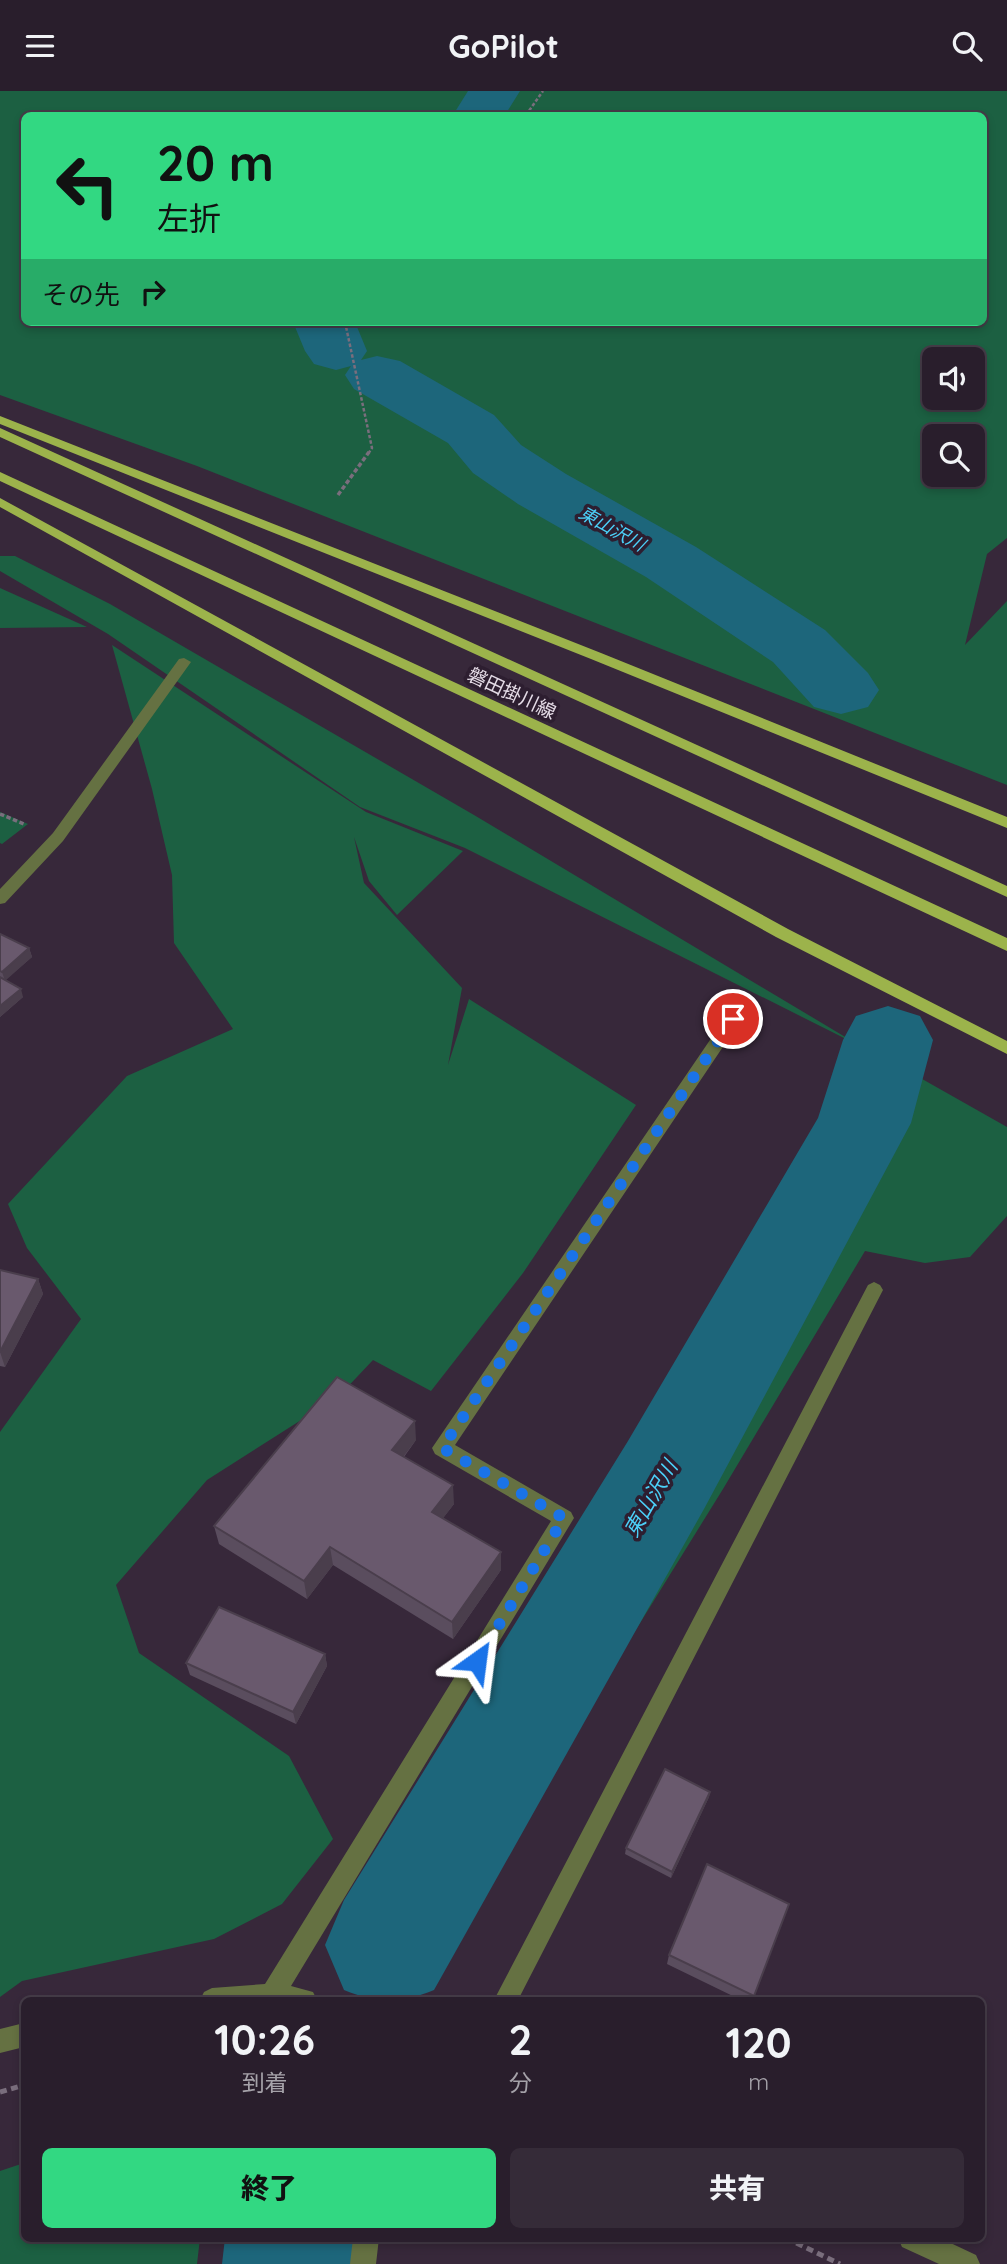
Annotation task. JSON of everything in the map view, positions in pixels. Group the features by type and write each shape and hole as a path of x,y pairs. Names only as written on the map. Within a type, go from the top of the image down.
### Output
{"main road":[{"path":"0,420 596,656 1007,823"},
{"name":"磐田掛川線","path":"0,432 1007,892"},
{"name":"磐田掛川線","path":"0,476 1007,945"},
{"path":"0,502 782,933 1007,1048"}],"street":[{"path":"0,899 58,838 184,662"},
{"path":"272,1995 564,1518 442,1448 733,1019"},
{"path":"508,1997 874,1290"},
{"path":"248,1997 285,1997"},
{"path":"0,2041 21,2036"},
{"path":"363,2264 366,2242"},
{"path":"920,2242 967,2264"}],"path":[{"path":"528,112 543,91"},
{"path":"338,495 372,448 346,326"},
{"path":"0,2092 21,2086"},
{"path":"794,2242 840,2264"}],"green space":[{"path":"0,91 1007,91 1007,538 987,554 965,645 1007,601 1007,785 197,466 0,395","holes":["617,523 684,562 824,667"]},
{"path":"0,556 15,556 110,604 474,815 862,1047 465,848 360,807 108,634 0,571"},
{"path":"0,588 87,627 0,628"},
{"path":"112,645 366,812 463,851 397,915 369,881 354,837 364,883 462,988 448,1065 469,999 636,1105 523,1273 431,1391 373,1360 339,1396 207,1480 116,1585 139,1653 289,1756 333,1839 282,1904 214,1939 22,1981 0,1997 0,1432 81,1319 27,1248 8,1204 127,1076 233,1029 174,943 172,875 152,789"},
{"path":"0,812 28,824 2,844 0,843"},
{"path":"908,1071 1007,1127 1007,1216 970,1257 925,1263 865,1251 723,1489 432,1959 331,1939 579,1547 748,1291 862,1084"},
{"path":"21,2164 21,2242 200,2242 197,2264 0,2264 0,2171"}],"building":[{"path":"0,934 29,948 2,972 0,971"},
{"path":"0,977 21,989 0,1006"},
{"path":"0,1270 38,1279 0,1352"},
{"path":"337,1377 415,1421 392,1450 453,1485 432,1512 501,1552 452,1622 330,1547 304,1581 214,1526"},
{"path":"219,1607 325,1654 293,1712 186,1663"},
{"path":"665,1769 710,1792 672,1872 626,1848"},
{"path":"707,1864 789,1904 754,1996 669,1955"}],"waterway":[{"name":"東山沢川","path":"481,112 494,91"},
{"name":"東山沢川","path":"326,326 336,351"},
{"name":"東山沢川","path":"377,375 471,429 497,459 542,489 671,562 799,646 841,690"},
{"name":"東山沢川","path":"389,1945 666,1475 864,1123 888,1040"},
{"name":"東山沢川","path":"292,2264 295,2242"}],"route":[{"path":"477,1661 564,1518 442,1448 733,1019"}]}
